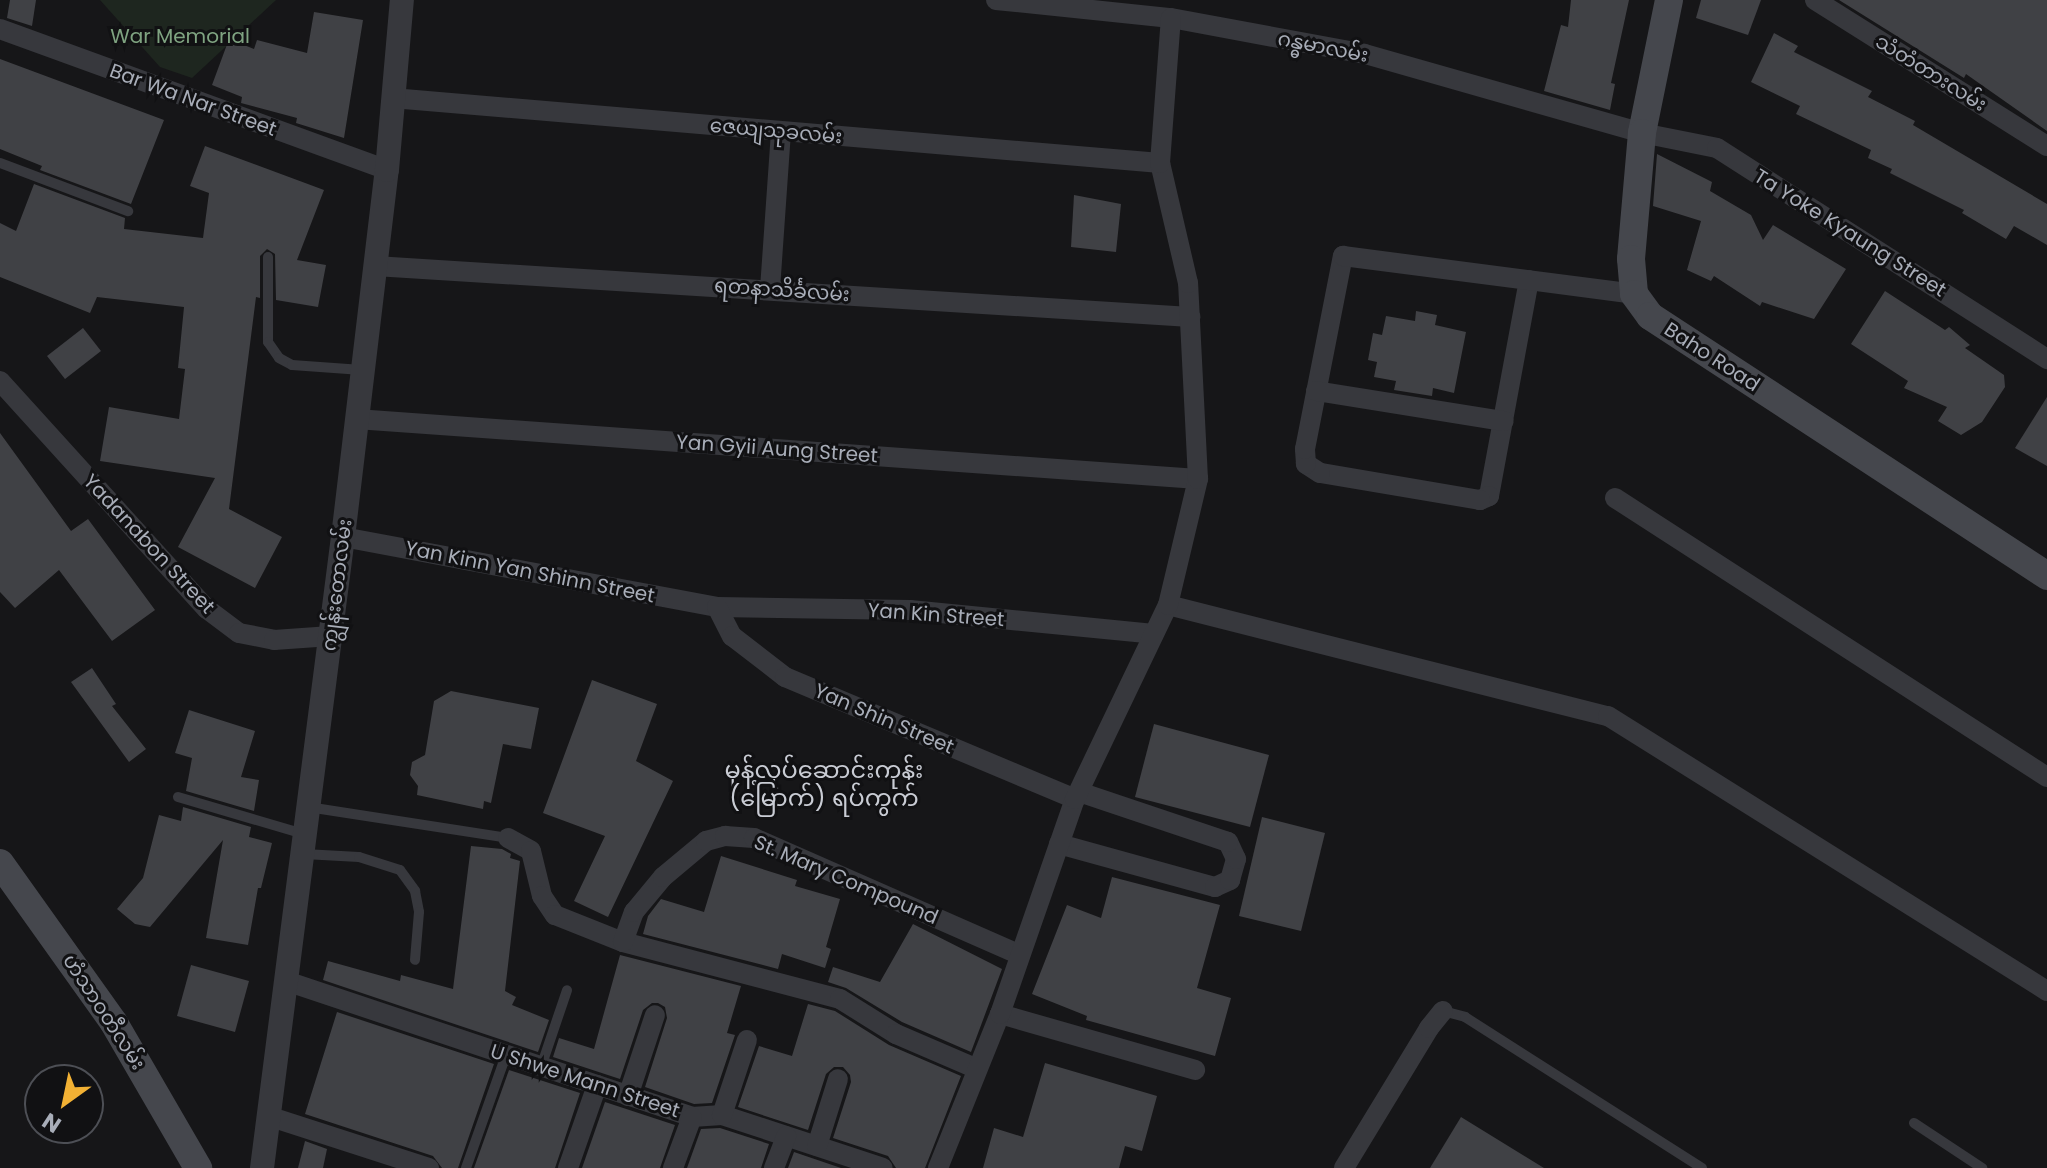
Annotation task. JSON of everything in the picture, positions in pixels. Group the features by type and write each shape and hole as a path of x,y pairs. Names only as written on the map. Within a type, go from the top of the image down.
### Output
{"main road":[{"path":"1634,294 1631,259 1642,133 1669,0"},
{"name":"Baho Road","path":"1634,294 1650,316 2047,576"},
{"name":"ဟံသာဝတီလမ်း","path":"0,863 114,1023 198,1168"}],"street":[{"name":"ကျွန်းတောလမ်း","path":"262,1168 289,982 303,844 387,170 402,0"},
{"name":"ဂန္ဓမာလမ်း","path":"996,0 1086,4 1365,54 1642,133"},
{"name":"သံတံတားလမ်း","path":"1815,0 2047,146"},
{"path":"938,1168 975,1068 1000,1014 1018,954 1077,796 1168,605 1198,479 1188,283 1160,163 1171,18"},
{"name":"Bar Wa Nar Street","path":"0,29 387,170"},
{"name":"ဇေယျသုခလမ်း","path":"392,98 1160,163"},
{"path":"770,289 781,131"},
{"name":"Ta Yoke Kyaung Street","path":"1642,133 1717,148 2047,359"},
{"path":"1529,280 1489,496 1480,500 1320,473 1306,464 1305,449 1343,256 1529,280 1634,294"},
{"name":"ရတနာသိင်္ခလမ်း","path":"375,266 1190,317"},
{"name":"Yadanabon Street","path":"0,381 207,609 239,633 274,640 331,636"},
{"path":"1316,391 1504,421"},
{"name":"Yan Gyii Aung Street","path":"356,419 1198,479"},
{"path":"1615,498 2047,777"},
{"name":"Yan Kinn Yan Shinn Street","path":"343,537 717,607"},
{"path":"1168,605 1608,716 2047,991"},
{"name":"Yan Kin Street","path":"717,607 910,610 1154,634"},
{"name":"Yan Shin Street","path":"717,607 732,636 785,677 1077,796 1228,842 1236,859 1230,880 1215,887 1059,844"},
{"name":"St. Mary Compound","path":"623,942 634,912 663,877 706,841 725,836 754,838 1018,954"},
{"path":"508,838 531,851 542,896 555,915 623,942 840,999 896,1034 975,1068"},
{"name":"U Shwe Mann Street","path":"289,982 692,1117 722,1115 881,1168"},
{"path":"1344,1168 1429,1028 1443,1011"},
{"path":"1000,1014 1195,1070"},
{"path":"628,1096 655,1015"},
{"path":"722,1115 747,1040"},
{"path":"817,1146 838,1079"},
{"path":"568,1168 597,1085"},
{"path":"271,1117 429,1168"},
{"path":"673,1168 692,1117"},
{"path":"774,1168 786,1136"}],"lane":[{"path":"0,163 128,211"},
{"path":"268,257 268,342 279,358 292,365 362,370"},
{"path":"178,797 303,844 400,870 415,891 419,912 415,960"},
{"path":"308,807 508,838"},
{"path":"541,1067 567,990"},
{"path":"1443,1011 1465,1017 1702,1168"},
{"path":"466,1168 506,1055"},
{"path":"1914,1123 1982,1168"}],"green space":[{"name":"War Memorial","path":"100,0 276,0 192,78 160,67"}],"building":[{"path":"10,0 36,0 32,26 7,18"},
{"path":"1571,0 1629,0 1611,83 1615,84 1610,110 1544,91 1561,25 1568,27"},
{"path":"1701,0 1761,0 1748,35 1696,18"},
{"path":"1839,0 2047,0 2047,131 1966,74 1964,78"},
{"path":"314,12 363,20 344,138 296,123 297,118 241,103 242,97 212,85 229,39 254,49 257,40 307,53"},
{"path":"1774,33 1798,46 1794,52 1872,91 1868,97 1915,121 1913,125 2047,204 2047,245 2014,226 2006,239 1962,213 1964,210 1890,173 1892,169 1868,158 1871,150 1796,114 1800,106 1751,82"},
{"path":"0,59 164,120 131,204 40,170 42,166 0,149"},
{"path":"205,146 324,190 297,260 326,265 318,307 276,300 275,254 267,249 260,256 260,298 256,297 229,509 282,537 255,588 178,547 215,478 100,461 109,407 179,419 185,369 178,368 184,307 97,297 90,313 0,277 0,223 16,231 34,184 125,218 124,229 203,238 209,193 190,186"},
{"path":"1657,154 1712,182 1710,191 1751,215 1763,240 1773,225 1846,269 1814,319 1762,302 1760,306 1714,276 1711,281 1687,270 1701,221 1653,206"},
{"path":"1074,195 1121,204 1116,252 1071,247"},
{"path":"1885,291 1945,330 1949,327 1970,345 1965,348 2004,375 2005,387 1982,422 1961,435 1938,421 1947,407 1904,388 1908,381 1851,344"},
{"path":"1416,311 1437,315 1435,325 1466,332 1454,393 1433,388 1432,396 1394,390 1396,381 1374,377 1377,362 1368,360 1373,333 1382,335 1386,316 1415,321"},
{"path":"83,328 101,351 65,379 47,356"},
{"path":"2047,397 2047,466 2015,448"},
{"path":"0,433 71,531 88,519 155,610 112,641 59,570 15,608 0,592"},
{"path":"92,668 116,704 112,706 146,749 129,762 71,682"},
{"path":"592,680 657,704 636,761 673,781 608,917 574,901 605,836 543,813"},
{"path":"451,691 539,708 531,749 503,744 491,803 484,801 483,809 417,795 418,786 410,775 412,762 425,755 434,701"},
{"path":"189,710 255,731 241,777 259,780 254,811 186,791 192,758 175,753"},
{"path":"1154,724 1269,755 1250,827 1135,797"},
{"path":"183,807 251,827 249,837 272,843 261,888 258,888 248,945 206,938 223,840 150,927 135,924 117,909 143,878 159,815 181,821"},
{"path":"1262,817 1325,833 1301,931 1239,916"},
{"path":"471,846 502,849 511,854 510,858 520,861 505,991 516,997 512,1005 549,1020 538,1052 323,980 328,961 400,981 401,975 453,989"},
{"path":"721,856 797,880 795,886 840,899 826,947 831,949 825,968 782,954 778,969 643,934 648,916 661,899 704,912"},
{"path":"1112,877 1220,905 1197,988 1231,998 1215,1056 1086,1020 1087,1016 1032,994 1067,905 1101,918"},
{"path":"913,924 1002,969 971,1052 902,1022 846,988 828,982 833,967 880,982"},
{"path":"620,955 741,986 727,1033 735,1035 712,1103 694,1104 645,1087 667,1018 665,1007 658,1003 652,1003 643,1010 620,1079 553,1057 559,1038 594,1049"},
{"path":"191,965 249,981 235,1032 177,1016"},
{"path":"808,1004 835,1011 889,1045 961,1076 925,1168 896,1168 888,1156 833,1138 851,1082 850,1075 843,1067 834,1067 826,1074 808,1130 738,1107 759,1046 792,1056"},
{"path":"337,1012 494,1064 458,1168 442,1168 433,1156 305,1114"},
{"path":"1045,1063 1157,1096 1142,1151 1125,1146 1119,1168 983,1168 994,1128 1023,1137"},
{"path":"509,1070 580,1093 555,1168 474,1168"},
{"path":"605,1102 675,1125 660,1168 582,1168"},
{"path":"1461,1117 1544,1168 1430,1168"},
{"path":"720,1128 769,1144 761,1168 687,1168 701,1129"},
{"path":"305,1141 327,1149 323,1168 298,1168"},
{"path":"794,1152 841,1168 788,1168"}],"district":[{"name":"မုန့်လုပ်ဆောင်းကုန်း (မြောက်) ရပ်ကွက်","path":"824,784"}]}
